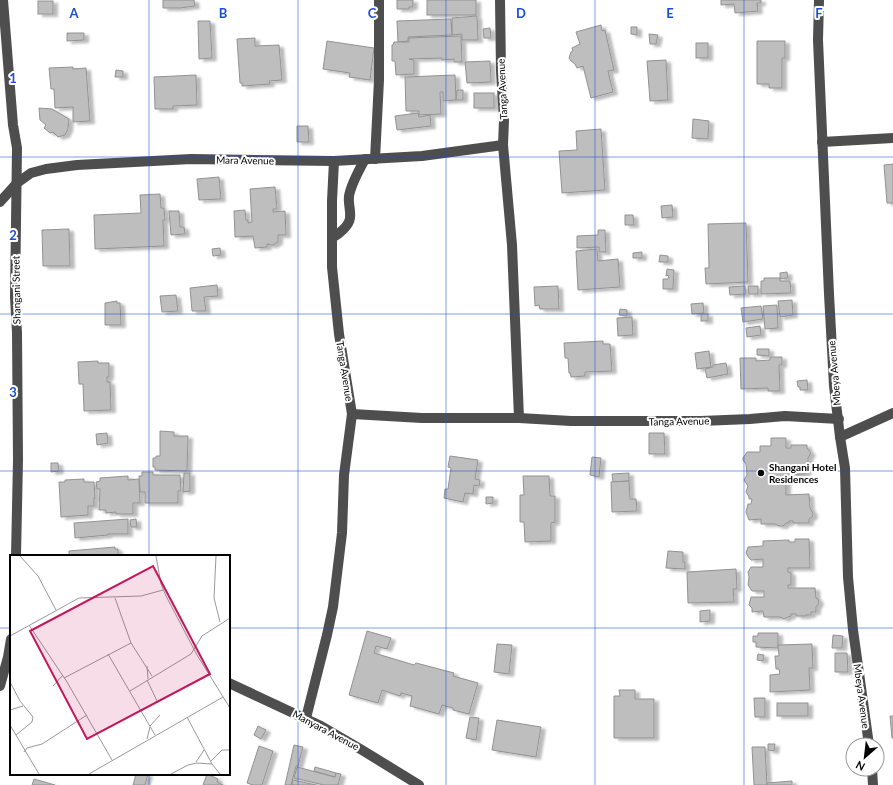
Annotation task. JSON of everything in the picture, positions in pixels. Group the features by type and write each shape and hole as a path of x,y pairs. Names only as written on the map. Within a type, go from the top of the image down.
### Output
{"street":[{"name":"Shangani Street","path":"3,0 13,125 17,148 15,228 18,425 16,555"},
{"path":"332,238 337,235 349,222 350,218 348,206 350,192 361,166 370,159 379,80 379,0"},
{"name":"Tanga Avenue","path":"500,0 501,71 504,120 503,145 512,245 519,418"},
{"name":"Mbeya Avenue","path":"819,0 818,40 834,386 845,468 850,600 868,737"},
{"path":"822,142 893,138"},
{"name":"Mara Avenue","path":"0,202 17,183 31,173 77,165 191,159 334,161 422,156 503,145"},
{"name":"Tanga Avenue","path":"334,161 332,267 339,334 352,414 422,418 519,418 612,422 750,419 784,416 839,419"},
{"path":"840,437 893,413"},
{"path":"306,718 328,635 333,607 341,539 344,475 352,414"},
{"path":"0,686 10,645"},
{"name":"Manyara Avenue","path":"230,683 306,718 419,785"}],"building":[{"path":"163,0 194,0 195,6 163,8"},
{"path":"397,0 413,0 413,7 409,7 409,9 397,9"},
{"path":"427,0 476,0 476,15 427,15"},
{"path":"721,0 761,0 761,3 757,3 758,11 735,13 734,4 721,5"},
{"path":"38,1 53,1 53,14 38,14"},
{"path":"477,16 478,40 462,40 462,34 452,35 452,18"},
{"path":"451,19 452,35 408,37 408,41 398,42 397,21"},
{"path":"198,21 210,21 212,58 199,59"},
{"path":"601,25 602,31 605,30 614,70 608,71 613,92 591,98 583,66 577,68 569,58 571,52 573,51 572,48 580,44 576,32"},
{"path":"631,27 637,27 637,35 631,34"},
{"path":"490,28 491,38 484,38 483,29"},
{"path":"67,33 84,33 84,40 67,41"},
{"path":"649,34 658,35 656,44 650,44"},
{"path":"461,36 462,62 454,62 454,59 442,60 442,58 409,59 414,60 414,74 396,75 395,61 392,61 392,45 394,42 409,42 409,38"},
{"path":"255,38 255,46 279,45 282,80 269,81 270,84 242,86 242,83 240,83 237,39"},
{"path":"327,41 374,48 370,80 349,77 350,73 323,69"},
{"path":"757,41 785,41 785,58 782,58 782,88 769,88 769,84 757,84"},
{"path":"696,43 708,43 708,58 696,58"},
{"path":"666,60 668,100 650,101 647,61"},
{"path":"490,61 491,82 467,83 465,62"},
{"path":"73,67 73,69 86,68 90,121 73,122 73,107 55,108 54,89 51,89 49,68"},
{"path":"116,70 123,71 123,77 115,77"},
{"path":"196,75 197,105 173,106 173,109 155,109 154,77"},
{"path":"455,75 456,100 443,101 443,92 440,92 441,114 419,115 419,111 406,111 405,77"},
{"path":"457,90 463,90 463,100 456,100"},
{"path":"474,93 494,93 494,108 474,108"},
{"path":"39,108 52,109 69,119 68,129 65,135 58,137 53,132 50,133 44,128 46,125 40,120"},
{"path":"418,113 419,117 430,115 431,126 397,130 395,116"},
{"path":"693,119 709,121 708,139 692,138"},
{"path":"297,126 308,126 309,142 297,142"},
{"path":"601,129 605,190 562,193 559,151 577,150 576,131"},
{"path":"893,164 893,203 887,203 884,165"},
{"path":"219,177 221,199 199,200 197,179"},
{"path":"275,187 277,209 273,209 273,212 285,211 286,235 278,235 278,242 274,245 267,244 267,247 255,248 253,236 235,237 234,211 245,210 246,220 248,220 248,223 252,222 250,189"},
{"path":"160,194 161,208 164,208 165,220 163,220 164,246 95,249 94,215 141,213 140,195"},
{"path":"672,205 673,217 662,218 661,206"},
{"path":"169,211 179,211 180,227 184,227 185,234 171,235"},
{"path":"625,215 633,215 634,225 625,225"},
{"path":"746,223 748,282 706,284 705,268 709,268 708,224"},
{"path":"69,229 70,266 43,266 42,230"},
{"path":"598,230 605,230 606,252 599,252 599,247 577,248 577,236 598,235"},
{"path":"220,248 221,255 213,256 212,249"},
{"path":"597,249 598,261 618,259 620,287 578,290 576,251"},
{"path":"642,252 642,258 633,258 633,253"},
{"path":"660,255 668,256 668,262 659,262"},
{"path":"667,269 674,270 673,289 663,289 663,279 668,279 669,275 666,276"},
{"path":"787,272 788,278 780,279 780,273"},
{"path":"764,278 780,278 780,281 790,281 791,293 761,294 761,281 764,281"},
{"path":"217,285 218,296 204,297 206,311 192,311 190,288"},
{"path":"558,286 559,309 540,309 539,305 535,306 534,287"},
{"path":"745,286 746,294 730,295 729,287"},
{"path":"748,286 758,286 758,294 749,294"},
{"path":"176,295 178,311 162,312 160,296"},
{"path":"792,300 793,315 780,317 778,301"},
{"path":"117,301 117,303 120,303 121,325 105,325 105,303"},
{"path":"703,303 704,313 692,314 691,304"},
{"path":"777,305 778,328 765,329 763,306"},
{"path":"761,306 763,319 743,322 741,308"},
{"path":"620,309 627,310 627,316 619,315"},
{"path":"701,314 708,314 708,321 701,321"},
{"path":"632,317 633,335 618,336 617,318"},
{"path":"760,326 761,335 747,337 746,328"},
{"path":"603,341 603,344 610,344 612,371 585,372 585,376 571,377 569,373 568,358 565,358 564,343"},
{"path":"757,349 769,349 769,356 757,355"},
{"path":"709,351 711,367 697,369 695,353"},
{"path":"770,357 782,357 782,365 779,365 780,391 768,391 768,388 741,389 740,358 756,358 756,361 770,360"},
{"path":"98,361 98,363 109,363 109,377 107,377 107,382 110,382 111,410 84,411 83,384 79,384 78,362"},
{"path":"726,363 728,374 707,378 705,369 713,367 713,365"},
{"path":"807,380 808,390 800,390 797,381"},
{"path":"160,431 174,432 174,436 188,436 187,471 155,470 155,467 153,467 153,458 160,456"},
{"path":"107,433 108,443 97,445 96,434"},
{"path":"649,433 664,433 665,454 649,454"},
{"path":"771,438 786,438 786,448 791,448 791,445 807,445 807,448 811,453 808,458 808,469 805,474 786,475 786,495 809,494 810,508 813,515 809,519 809,523 793,523 793,521 789,521 789,523 786,523 783,526 779,526 775,524 761,524 761,519 749,520 746,512 748,504 751,504 752,499 749,499 746,492 748,486 744,480 747,475 746,464 743,458 747,452 760,452 760,446 771,446"},
{"path":"450,456 478,460 475,479 480,480 479,486 474,485 473,494 465,493 463,502 444,498 445,489 448,489 451,468 448,467"},
{"path":"592,457 601,458 599,477 590,475"},
{"path":"51,463 58,463 59,471 51,472"},
{"path":"142,472 153,472 153,475 180,475 181,491 178,491 178,503 145,503 145,492 140,492 139,476 142,476"},
{"path":"184,473 190,473 190,491 183,492"},
{"path":"629,473 629,481 613,482 612,474"},
{"path":"128,476 128,480 139,479 140,503 133,503 133,514 116,514 116,512 106,513 106,510 99,510 100,489 97,489 96,482 100,481 100,478"},
{"path":"523,476 549,476 550,496 555,496 555,522 551,523 551,541 525,542 524,522 520,522 520,495 524,495"},
{"path":"84,479 84,482 94,482 94,506 88,506 88,515 61,517 59,482 65,482 65,480"},
{"path":"629,481 630,499 636,499 637,511 612,512 611,482"},
{"path":"486,497 493,497 493,503 486,504"},
{"path":"128,519 128,534 108,534 75,538 74,523"},
{"path":"136,519 137,527 131,527 130,520"},
{"path":"795,539 809,539 810,568 788,568 788,572 791,573 791,585 788,585 788,588 815,588 816,598 818,599 819,603 816,607 816,612 811,612 811,615 806,616 791,614 791,616 784,619 780,617 764,617 763,611 752,612 752,608 749,605 751,597 764,597 764,591 752,591 748,585 748,572 751,567 763,567 763,559 751,560 746,553 748,547 763,546 763,541 789,540 789,542 795,542"},
{"path":"115,547 115,549 118,549 118,555 69,555 69,551"},
{"path":"668,551 683,552 685,569 666,568"},
{"path":"736,569 737,589 733,589 734,602 688,603 687,572"},
{"path":"710,610 710,621 700,622 700,611"},
{"path":"367,631 391,638 387,649 376,646 374,653 414,665 416,663 454,673 453,676 478,683 469,714 453,710 453,708 442,705 439,714 410,706 412,696 401,693 400,696 382,690 378,703 349,695"},
{"path":"758,633 778,633 778,648 756,647 756,642 753,642 753,636 758,636"},
{"path":"833,635 843,636 842,648 832,648"},
{"path":"497,644 512,645 509,674 494,672"},
{"path":"812,644 813,668 809,668 810,690 770,692 770,675 780,674 779,669 776,669 775,656 779,656 778,645"},
{"path":"835,653 847,653 848,672 835,672"},
{"path":"758,654 764,655 763,661 757,660"},
{"path":"619,690 635,690 635,699 654,699 654,738 614,738 614,696 620,696"},
{"path":"754,698 765,698 765,717 755,717"},
{"path":"777,703 808,703 808,716 777,716"},
{"path":"890,716 893,716 893,738 892,738"},
{"path":"470,717 479,718 476,740 466,738"},
{"path":"497,720 541,727 536,757 492,750"},
{"path":"258,726 266,730 261,739 254,735"},
{"path":"768,744 775,744 774,751 768,750"},
{"path":"294,745 303,747 291,785 285,785"},
{"path":"259,746 273,751 262,785 253,785 247,783"},
{"path":"752,747 765,747 767,785 754,785"},
{"path":"297,767 335,777 336,773 341,774 338,785 324,785 294,778"},
{"path":"315,767 336,773 335,777 314,771"},
{"path":"136,775 148,775 145,785 133,785"},
{"path":"207,775 209,775 218,779 217,782 223,785 203,785"},
{"path":"34,779 55,785 32,785"},
{"path":"293,780 316,785 294,785 292,784"},
{"path":"792,781 792,785 767,785 767,783"}],"place":[{"name":"Shangani Hotel Residences","path":"761,473"}]}
